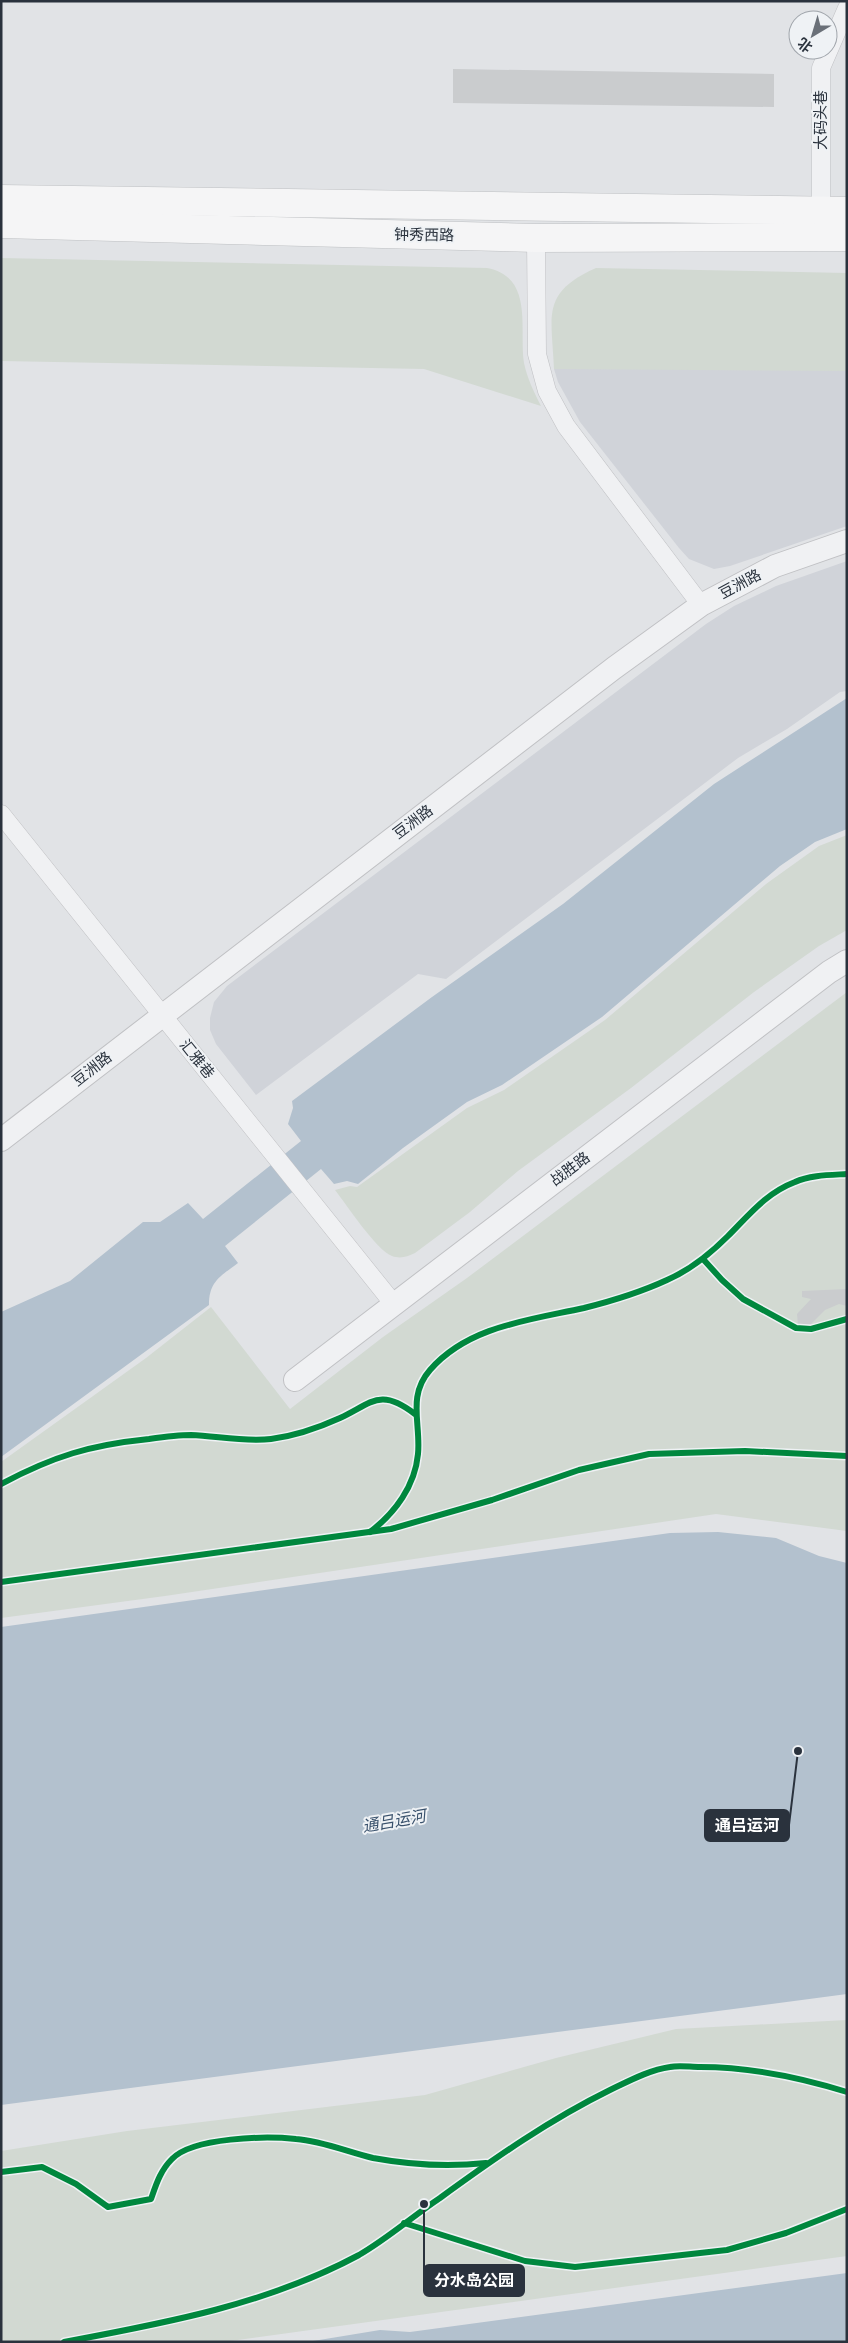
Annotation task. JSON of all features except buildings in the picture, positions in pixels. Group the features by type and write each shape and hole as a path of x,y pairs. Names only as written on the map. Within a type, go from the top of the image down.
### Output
{"main road":[{"name":"钟秀西路","path":"1,199 834,210"},
{"name":"钟秀西路","path":"1,224 536,238 834,237"}],"street":[{"name":"大码头巷","path":"834,237 834,210 821,68 847,8"},
{"path":"536,238 538,354 547,391 566,426 701,605"},
{"name":"豆洲路","path":"1,1140 614,668 701,605 775,566 847,541"},
{"name":"汇雅巷","path":"1,814 393,1303"},
{"name":"战胜路","path":"295,1380 393,1303 821,978 847,961"}],"shaded area":[{"path":"1,258 487,268 502,273 512,282 518,293 521,306 524,363 529,380 541,406 424,369 1,361"},
{"path":"596,268 847,273 847,371 554,369 553,308 558,297 566,287 578,277"},
{"path":"847,366 847,526 730,566 714,569 689,559 679,548 580,422 558,382 554,369"},
{"path":"847,561 847,691 840,692 787,729 738,758 446,979 418,974 256,1095 216,1044 210,1030 210,1018 214,1002 227,986 706,624 734,606 776,586"},
{"path":"847,835 847,930 819,946 754,992 631,1088 518,1171 470,1212 415,1253 404,1257 392,1256 378,1246 370,1237 335,1190 350,1186 357,1187 467,1108 504,1090 605,1020 766,884 819,846"},
{"path":"847,992 847,1531 716,1514 165,1596 1,1618 1,1462 146,1358 211,1307 290,1409 383,1337 467,1278"},
{"path":"847,2020 847,2256 223,2342 1,2342 1,2151 127,2131 425,2095 556,2058 676,2029"}],"water":[{"path":"847,698 847,829 815,842 780,866 602,1017 502,1085 467,1102 403,1148 358,1184 347,1181 334,1184 321,1169 225,1246 238,1263 217,1280 211,1290 209,1305 1,1457 1,1312 70,1281 143,1222 160,1222 188,1203 203,1219 301,1141 288,1124 293,1108 292,1101 432,997 563,904 714,784"},
{"path":"718,1532 776,1538 819,1556 847,1563 847,1994 1,2105 1,1627 670,1533"},
{"path":"847,2273 847,2342 307,2342 380,2330 410,2332"}],"cycle path":[{"path":"370,1532 388,1516 402,1498 413,1477 418,1454 417,1400 419,1390 430,1370 445,1355 462,1343 501,1327 584,1308 637,1292 667,1280 707,1255 758,1205 775,1192 807,1178 847,1174"},
{"path":"703,1259 743,1299 796,1328 811,1329 847,1319"},
{"path":"1,1484 38,1466 90,1448 186,1435 251,1440 280,1438 315,1428 376,1400 384,1399 393,1401 415,1414"},
{"path":"1,1582 391,1529 492,1500 579,1470 649,1454 745,1451 847,1456"},
{"path":"64,2342 216,2310 289,2287 324,2272 369,2249 481,2168 565,2114 639,2076 662,2068 677,2066 719,2067 756,2071 793,2077 847,2092"},
{"path":"1,2172 42,2167 76,2184 108,2207 151,2199 161,2173 172,2159 196,2146 213,2142 249,2138 283,2138 306,2140 373,2158 416,2164 458,2165 486,2163"},
{"path":"404,2223 525,2261 575,2267 727,2250 786,2233 847,2209"}],"place":[{"name":"通吕运河","path":"798,1751"},
{"name":"分水岛公园","path":"424,2204"}]}
